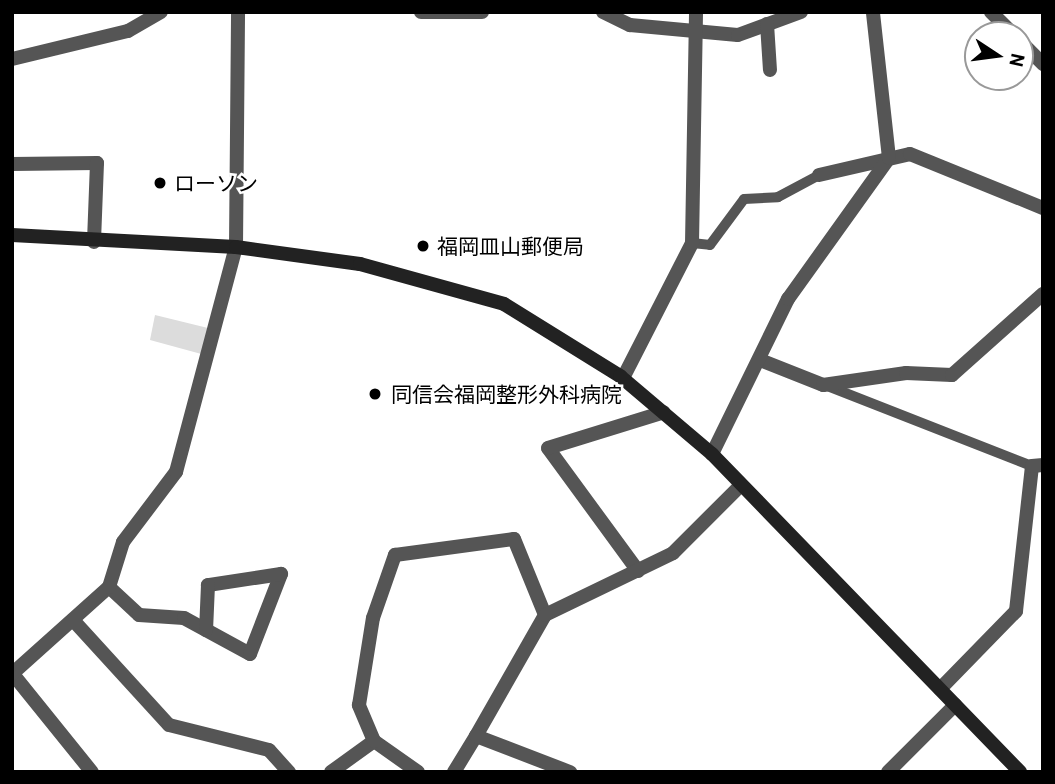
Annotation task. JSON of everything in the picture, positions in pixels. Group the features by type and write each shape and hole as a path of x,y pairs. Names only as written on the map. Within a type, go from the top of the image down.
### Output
{"street":[{"path":"12,59 128,31 161,12"},
{"path":"92,772 13,673 109,587 123,542 176,472 230,289 236,247 238,12"},
{"path":"421,12 482,12"},
{"path":"603,12 630,25 737,35 801,12"},
{"path":"623,378 692,243 692,31 696,12"},
{"path":"712,454 788,299 889,158 873,12"},
{"path":"767,24 770,71"},
{"path":"819,176 910,153 1043,208"},
{"path":"12,164 97,163 94,242"},
{"path":"12,234 94,242 236,247 360,264 472,291 560,335 623,378 712,454 740,486 1020,772"},
{"path":"760,360 823,384 906,373 952,375 1043,294"},
{"path":"638,571 548,448 664,412"},
{"path":"940,689 1016,611 1037,465"},
{"path":"454,772 545,615 673,553 740,486"},
{"path":"418,772 373,741 359,705 373,618 395,555 514,539 545,615"},
{"path":"109,587 139,615 184,618 206,630 250,654 281,573 208,585 206,630"},
{"path":"73,620 169,725 269,750 289,772"},
{"path":"888,772 955,705"},
{"path":"476,736 570,772"},
{"path":"331,772 373,741"}],"lane":[{"path":"692,243 709,244 744,199 778,197 819,176"},
{"path":"823,384 1037,465"}],"shaded area":[{"path":"155,315 212,329 205,355 150,340"}],"place":[{"name":"ローソン","path":"160,183"},
{"name":"福岡皿山郵便局","path":"423,246"},
{"name":"同信会福岡整形外科病院","path":"375,394"}]}
